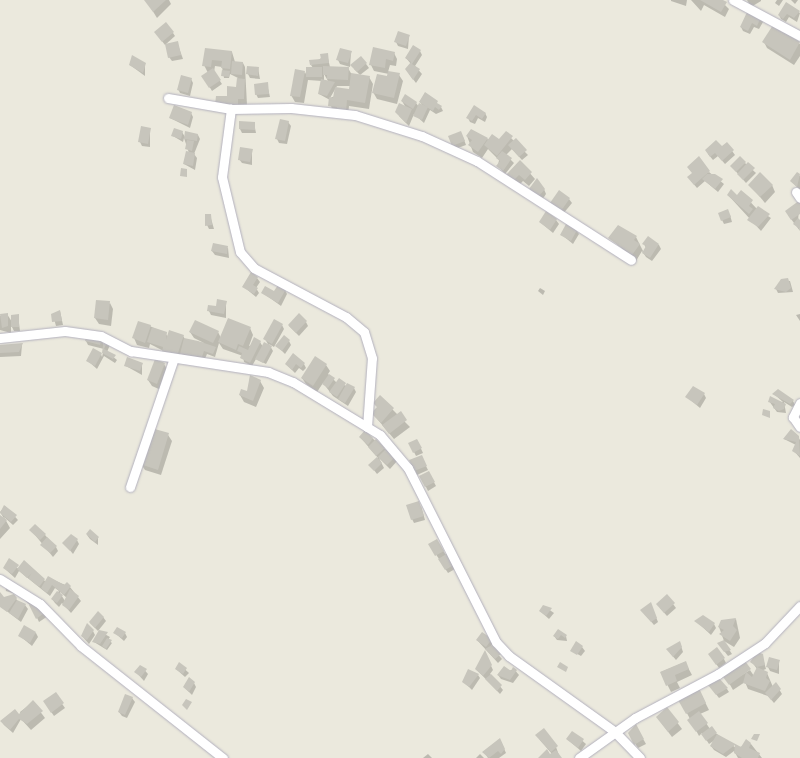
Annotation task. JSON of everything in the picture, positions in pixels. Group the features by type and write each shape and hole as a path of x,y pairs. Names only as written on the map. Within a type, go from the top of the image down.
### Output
{"street":[{"path":"732,0 800,36"},
{"path":"168,98 231,109 291,108 355,115 422,136 478,161 631,260"},
{"path":"231,109 222,177 240,252 254,268 346,317 364,332 372,358 367,427"},
{"path":"0,338 65,331 101,336 131,351 284,376 367,427 389,443 405,463 496,642 509,656 615,732 640,758"},
{"path":"130,487 174,358"},
{"path":"800,403 792,417 800,427"},
{"path":"0,579 40,604 81,646 223,758"},
{"path":"579,758 615,732 765,643 800,606"}],"building":[{"path":"144,0 166,0 153,12"},
{"path":"700,0 723,0 727,2 721,12"},
{"path":"786,2 800,11 794,18 787,14 783,19 778,15"},
{"path":"748,10 761,17 757,26 752,23 748,31 740,27"},
{"path":"166,22 174,32 162,42 154,32"},
{"path":"773,25 800,42 790,60 762,42"},
{"path":"398,31 410,35 406,46 394,42"},
{"path":"178,41 181,55 168,58 165,44"},
{"path":"413,45 421,50 412,64 420,69 413,80 405,69 411,62 405,58"},
{"path":"373,47 395,52 393,61 386,59 385,68 369,65"},
{"path":"205,48 232,51 230,69 221,68 222,61 212,60 211,67 202,66"},
{"path":"340,48 352,51 348,63 336,60"},
{"path":"328,53 329,63 310,65 309,60 321,59 320,54"},
{"path":"132,55 146,63 143,73 129,65"},
{"path":"361,56 367,63 357,72 350,65"},
{"path":"232,61 243,62 242,75 231,74"},
{"path":"247,66 259,67 258,76 246,74"},
{"path":"323,66 349,67 348,80 327,79 327,75 323,75"},
{"path":"306,67 322,67 322,77 306,77"},
{"path":"213,68 221,80 209,88 201,76"},
{"path":"295,69 305,71 300,97 290,96"},
{"path":"222,70 230,71 229,77 221,76"},
{"path":"388,71 400,73 394,98 372,93 377,74 387,76"},
{"path":"351,73 370,76 365,103 347,100 346,112 337,111 337,107 328,106 329,97 333,98 335,87 349,89"},
{"path":"181,75 192,78 188,93 177,90"},
{"path":"237,78 245,79 244,99 238,99 238,106 215,105 216,96 227,96 227,86 236,87"},
{"path":"321,79 335,82 327,96 318,94"},
{"path":"268,82 269,94 255,95 254,84"},
{"path":"425,92 442,106 439,110 435,107 433,111 419,102"},
{"path":"405,94 417,102 413,109 401,101"},
{"path":"399,103 412,109 406,123 395,112"},
{"path":"419,103 428,107 422,120 413,116"},
{"path":"174,105 192,112 188,125 169,118"},
{"path":"474,105 486,113 482,119 476,115 472,121 466,118"},
{"path":"280,119 289,121 285,141 275,139"},
{"path":"239,121 255,122 255,130 239,129"},
{"path":"141,126 151,128 148,144 138,142"},
{"path":"174,128 183,131 181,139 171,136"},
{"path":"471,129 488,138 478,152 468,145 472,140 466,136"},
{"path":"185,131 198,134 197,141 184,139"},
{"path":"461,131 465,141 452,146 448,136"},
{"path":"506,131 513,136 497,156 484,145 492,134 499,139"},
{"path":"516,138 527,150 519,157 508,145"},
{"path":"187,140 194,141 192,151 185,149"},
{"path":"716,140 722,146 727,142 734,150 722,161 715,153 710,157 705,150"},
{"path":"240,147 253,149 250,162 238,160"},
{"path":"186,151 195,153 193,166 183,164"},
{"path":"502,151 512,158 503,171 496,166 500,161 496,158"},
{"path":"699,156 710,171 694,185 687,177 692,173 687,167"},
{"path":"740,156 746,162 736,172 730,166"},
{"path":"520,160 532,172 525,180 519,175 513,181 506,175"},
{"path":"748,162 755,168 743,180 737,174"},
{"path":"181,168 187,169 187,177 180,176"},
{"path":"760,172 773,185 760,197 748,185"},
{"path":"797,172 800,174 797,187 790,181"},
{"path":"707,174 715,174 723,179 715,189 702,179"},
{"path":"537,178 545,189 539,196 529,189"},
{"path":"731,189 737,195 741,190 753,200 749,206 753,209 749,214 727,195"},
{"path":"559,190 570,198 561,211 550,203"},
{"path":"800,200 800,214 791,220 785,211"},
{"path":"758,206 770,214 758,227 747,220"},
{"path":"728,209 731,217 721,221 718,213"},
{"path":"546,211 557,219 550,230 539,222"},
{"path":"205,214 211,214 212,225 205,226"},
{"path":"798,218 800,220 800,229 793,224"},
{"path":"566,224 577,230 571,241 560,235"},
{"path":"618,225 637,236 634,240 640,244 632,255 608,238"},
{"path":"648,236 659,244 650,258 642,253 646,246 642,244"},
{"path":"213,243 228,246 227,254 211,251"},
{"path":"251,272 258,277 253,285 258,288 254,294 242,287"},
{"path":"788,278 791,288 786,292 774,289 781,279"},
{"path":"278,285 286,289 278,303 261,293 265,286 274,291"},
{"path":"217,299 227,301 224,314 207,311 208,305 216,306"},
{"path":"96,300 110,301 108,320 94,318"},
{"path":"60,310 62,321 52,322 51,314"},
{"path":"8,313 8,326 2,328 0,314"},
{"path":"299,313 307,321 296,333 288,325"},
{"path":"19,314 19,327 11,327 11,315"},
{"path":"228,318 251,327 243,346 238,344 236,350 218,342"},
{"path":"274,319 283,324 272,344 263,339"},
{"path":"195,320 219,331 213,343 189,332"},
{"path":"138,321 151,325 145,343 132,338"},
{"path":"152,327 167,332 166,340 169,330 184,335 177,356 162,352 163,347 147,342"},
{"path":"86,335 102,338 100,345 85,341"},
{"path":"284,335 290,340 282,351 275,346"},
{"path":"254,337 261,341 250,363 240,358 242,353 237,351 239,346 248,350"},
{"path":"104,338 108,340 104,349 116,355 113,359 102,353"},
{"path":"184,338 216,347 213,354 204,351 202,357 180,354"},
{"path":"264,342 272,346 263,363 255,359"},
{"path":"23,343 19,352 0,353 0,345"},
{"path":"93,348 102,353 95,366 86,361"},
{"path":"293,353 305,363 301,368 296,364 292,370 285,364"},
{"path":"315,356 327,364 313,386 301,378"},
{"path":"127,357 143,363 140,371 124,366"},
{"path":"155,359 165,363 157,384 147,380"},
{"path":"329,374 335,378 328,388 322,384"},
{"path":"250,375 261,380 253,401 239,395 241,389 247,391"},
{"path":"339,378 346,383 337,397 329,392"},
{"path":"347,383 355,387 345,403 338,399"},
{"path":"693,386 705,393 697,405 685,397"},
{"path":"778,389 794,400 790,404 772,394"},
{"path":"380,395 394,408 381,423 371,413 377,407 373,403"},
{"path":"770,396 786,404 784,409 779,411 773,408 775,404 768,402"},
{"path":"763,409 770,411 770,418 762,415"},
{"path":"401,411 407,420 389,434 382,425"},
{"path":"151,428 169,433 158,470 140,464"},
{"path":"791,429 799,436 800,456 792,451 796,442 783,439"},
{"path":"365,430 373,438 368,445 359,437"},
{"path":"376,439 385,448 376,456 368,447"},
{"path":"417,439 422,448 413,453 408,443"},
{"path":"388,447 397,455 387,465 378,457"},
{"path":"422,455 427,466 414,471 409,460"},
{"path":"377,457 382,463 374,471 368,465"},
{"path":"429,471 435,482 425,487 419,476"},
{"path":"419,501 424,516 411,520 406,505"},
{"path":"4,505 17,515 11,522 0,513"},
{"path":"0,515 7,520 0,529"},
{"path":"35,524 46,534 40,540 29,530"},
{"path":"90,529 99,537 95,542 86,534"},
{"path":"71,534 78,539 70,551 62,543"},
{"path":"47,537 57,546 50,553 40,545"},
{"path":"437,539 444,551 435,556 428,544"},
{"path":"448,553 454,565 445,570 438,559"},
{"path":"9,558 19,565 12,574 3,568"},
{"path":"24,560 45,579 39,587 28,578 32,573 27,578 17,569"},
{"path":"48,576 64,585 67,582 71,586 64,595 52,585 47,593 41,588"},
{"path":"70,589 79,596 69,610 62,605"},
{"path":"57,591 63,595 57,603 51,599"},
{"path":"0,592 4,597 14,594 17,598 7,612 0,607"},
{"path":"667,594 675,603 664,613 656,604"},
{"path":"33,599 47,611 36,619 29,605"},
{"path":"17,600 26,604 18,619 9,613"},
{"path":"651,602 657,618 651,622 640,610"},
{"path":"543,605 552,608 546,616 539,611"},
{"path":"98,611 104,617 95,628 89,622"},
{"path":"703,615 715,623 709,632 694,621"},
{"path":"736,618 733,626 737,630 730,641 719,634 724,630 718,627 721,620"},
{"path":"87,623 94,630 87,640 81,636"},
{"path":"24,625 36,632 30,643 18,636"},
{"path":"117,627 126,632 122,638 113,633"},
{"path":"558,629 567,635 565,638 561,635 558,639 553,636"},
{"path":"99,630 108,632 100,644 92,642"},
{"path":"482,632 492,639 486,647 476,640"},
{"path":"107,638 112,640 106,649 102,646"},
{"path":"724,640 731,650 724,652 717,643"},
{"path":"576,641 583,646 577,655 570,651"},
{"path":"680,641 682,647 673,657 666,649"},
{"path":"492,645 501,654 495,659 485,649"},
{"path":"717,647 725,658 716,665 708,654"},
{"path":"485,650 492,665 483,676 475,669"},
{"path":"757,652 763,654 765,665 757,667 750,662"},
{"path":"769,657 780,660 777,670 766,667"},
{"path":"686,661 689,669 675,675 677,681 666,686 660,672"},
{"path":"745,661 751,669 729,685 723,677"},
{"path":"179,662 187,668 183,674 175,669"},
{"path":"560,662 568,667 566,672 557,667"},
{"path":"140,665 147,669 141,677 134,672"},
{"path":"504,666 511,671 513,667 517,670 510,680 497,675"},
{"path":"757,667 768,672 766,678 770,681 765,691 743,683 746,672 752,677"},
{"path":"468,669 479,674 469,687 462,682"},
{"path":"491,674 502,685 497,691 485,679"},
{"path":"189,677 195,682 189,692 183,687"},
{"path":"718,677 728,688 716,695 708,685"},
{"path":"776,682 781,689 771,700 765,693"},
{"path":"699,688 706,703 686,714 678,700"},
{"path":"56,692 64,703 51,713 43,701"},
{"path":"125,694 133,697 125,715 118,712"},
{"path":"186,699 192,702 187,710 182,705"},
{"path":"33,700 43,711 27,724 19,719 10,730 0,721 15,709 19,714"},
{"path":"667,707 679,722 668,732 656,717"},
{"path":"699,711 708,723 696,732 687,720"},
{"path":"636,724 644,739 634,745 628,733"},
{"path":"712,726 717,733 706,741 701,734"},
{"path":"544,728 558,746 551,752 535,735"},
{"path":"572,731 584,739 578,748 566,739"},
{"path":"717,734 741,747 746,739 751,743 749,748 760,753 758,758 742,758 734,753 735,745 723,754 710,746"},
{"path":"754,734 760,734 757,741 751,739"},
{"path":"500,738 505,749 501,754 498,751 489,758 482,752"},
{"path":"547,749 550,754 556,750 562,758 538,758"}]}
